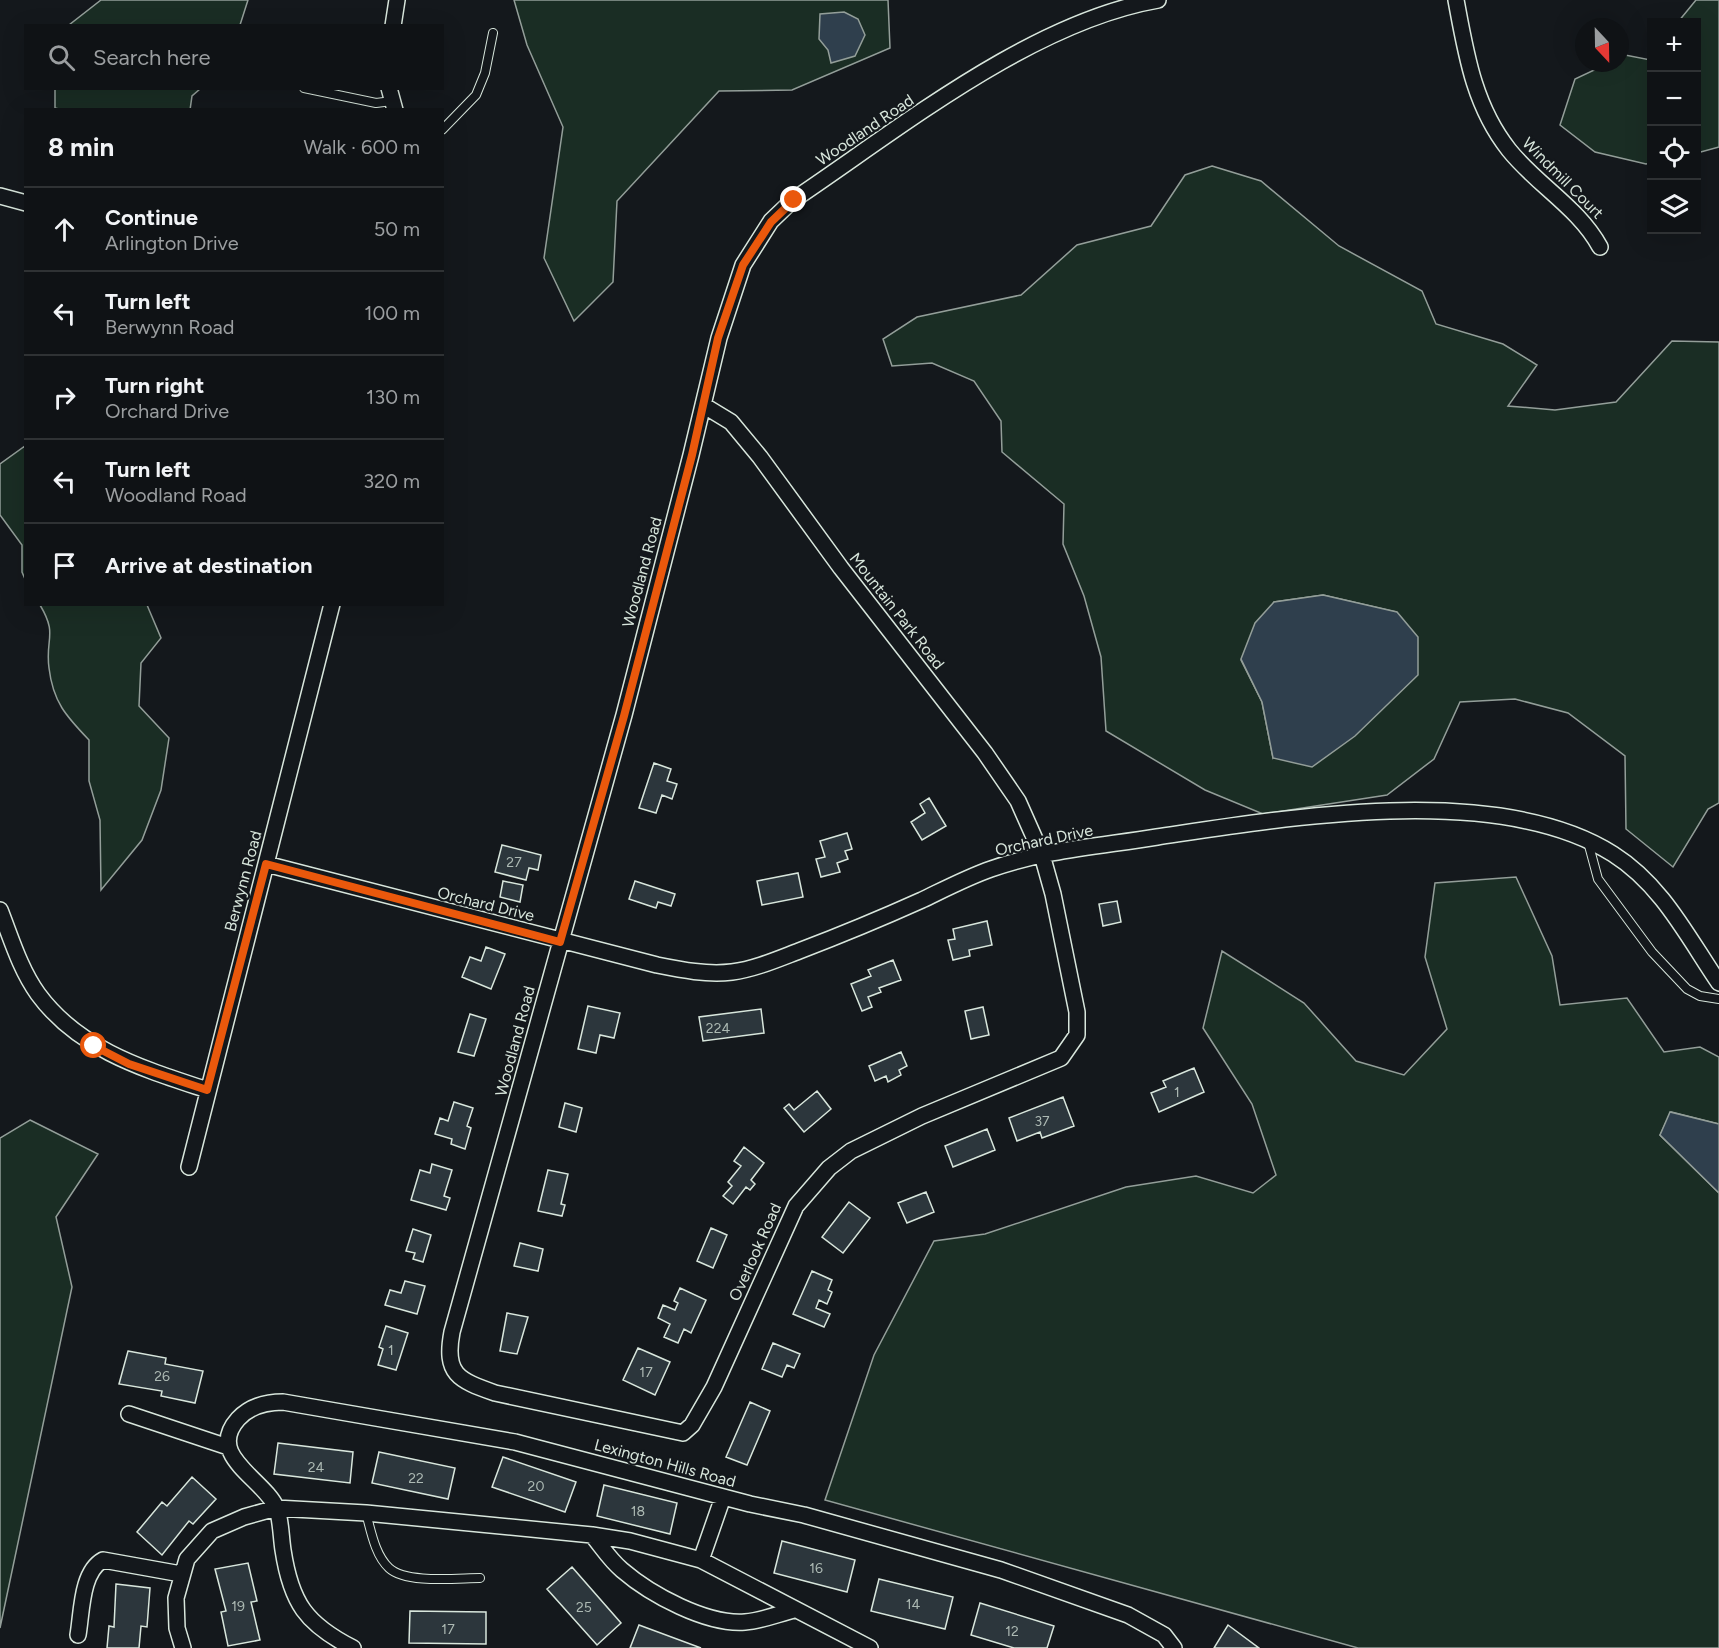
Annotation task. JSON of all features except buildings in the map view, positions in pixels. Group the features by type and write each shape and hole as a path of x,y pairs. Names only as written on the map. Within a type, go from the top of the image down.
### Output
{"street":[{"path":"393,24 397,0"},
{"name":"Woodland Road","path":"453,1371 448,1354 452,1332 624,716 718,338 743,265 771,222 794,200 1011,55 1100,15 1158,0"},
{"name":"Windmill Court","path":"1456,0 1471,79 1490,122 1509,151 1581,219 1600,247"},
{"path":"0,196 24,202"},
{"name":"Mountain Park Road","path":"703,405 731,422 760,457 841,568 985,753 1018,801 1042,855"},
{"name":"Berwynn Road","path":"189,1167 331,606"},
{"name":"Orchard Drive","path":"266,864 560,942 687,972 732,972 772,961 851,932 989,870 1042,855 1208,830 1377,810 1502,817 1565,831 1612,853 1657,890 1719,983"},
{"name":"Overlook Road","path":"453,1371 467,1383 495,1392 683,1433 692,1425 714,1387 796,1206 829,1168 851,1151 922,1116 1061,1058 1070,1048 1077,1035 1077,1012 1053,894 1042,855"},
{"path":"0,909 19,960 37,993 58,1017 94,1046 129,1064 207,1090"},
{"name":"Lexington Hills Road","path":"228,1447 228,1436 237,1420 249,1409 268,1402 283,1402 515,1442 723,1497 804,1515 1001,1570 1128,1615 1164,1635 1174,1648"},
{"path":"129,1414 228,1447 276,1508 284,1559 298,1603 310,1621 331,1637 353,1648"},
{"path":"702,1560 723,1497"},
{"path":"183,1648 177,1628 176,1598 187,1559 212,1531 244,1517 276,1508 366,1513 592,1535 630,1541 702,1560 870,1648"},
{"path":"592,1535 622,1570 645,1587 694,1612 718,1621 745,1622 794,1610"},
{"path":"78,1635 86,1583 96,1564 104,1560 181,1574"}],"lane":[{"path":"444,128 476,95 485,73 493,33"},
{"path":"314,90 376,103 392,100"},
{"path":"1587,840 1598,879 1652,952 1687,989 1700,996 1719,999"},
{"path":"366,1513 374,1542 389,1568 404,1577 480,1578"}],"green space":[{"path":"101,0 248,0 240,24 70,24"},
{"path":"514,0 888,0 890,48 792,90 719,91 617,201 613,282 574,321 544,258 563,127 527,45"},
{"path":"1696,0 1719,0 1719,147 1701,152 1701,18 1681,18"},
{"path":"1629,56 1647,59 1647,164 1595,152 1560,125 1575,79 1590,72 1629,72"},
{"path":"55,90 199,90 192,96 190,108 55,108"},
{"path":"1212,166 1261,181 1339,246 1422,291 1436,324 1503,344 1537,365 1508,406 1555,410 1616,402 1672,341 1719,342 1719,803 1708,809 1673,867 1626,829 1625,756 1568,713 1515,699 1460,702 1434,759 1387,795 1263,814 1205,790 1106,731 1101,657 1084,596 1063,544 1064,504 1002,452 1001,421 974,381 932,363 892,366 883,339 917,317 1021,295 1077,245 1151,226 1185,175","holes":["1323,595 1396,612 1273,758 1262,702 1241,660 1274,602"]},
{"path":"24,447 24,577 22,545 0,515 0,464"},
{"path":"40,606 147,606 161,638 141,663 139,706 169,738 161,790 142,840 101,890 100,820 89,781 89,740 67,716 57,699 51,680 48,658 50,630"},
{"path":"1516,877 1552,956 1560,1005 1627,998 1664,1052 1700,1047 1719,1057 1719,1124 1671,1112 1660,1135 1719,1193 1719,1648 1358,1648 825,1500 874,1355 934,1241 985,1234 1126,1187 1196,1176 1253,1193 1276,1175 1252,1104 1203,1028 1222,951 1304,1003 1356,1061 1404,1075 1447,1029 1425,957 1435,883"},
{"path":"30,1120 98,1154 56,1217 72,1287 0,1628 0,1138"}],"water":[{"path":"844,12 858,19 865,35 855,56 831,63 828,50 819,39 820,14"},
{"path":"1323,595 1397,612 1418,637 1418,675 1355,736 1312,767 1273,758 1262,702 1241,659 1255,623 1274,602"},
{"path":"1670,1112 1719,1124 1719,1193 1660,1135"}],"route":[{"path":"94,1046 129,1064 207,1090 266,864 560,942 624,716 692,455 718,338 743,265 771,222 794,200"}]}
